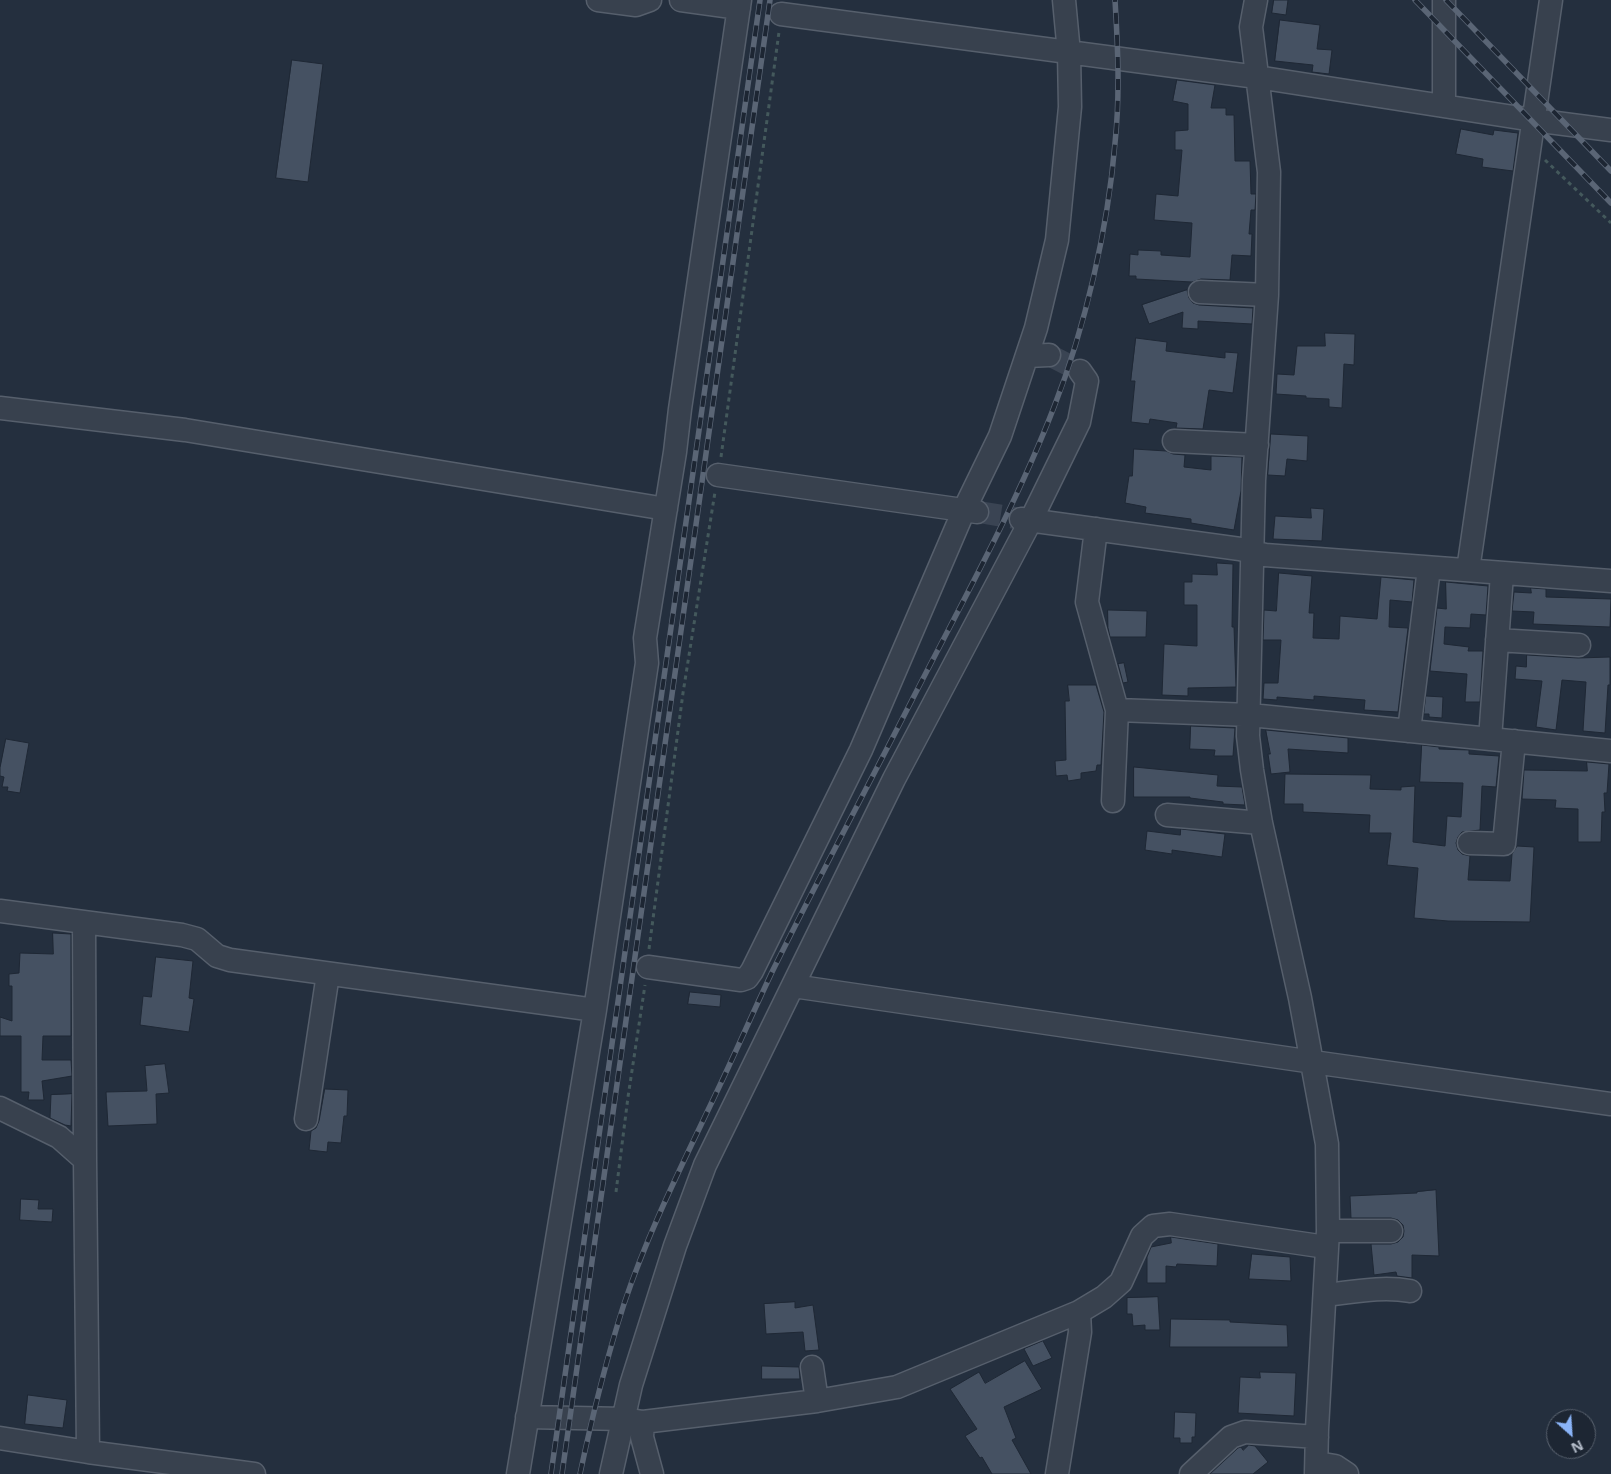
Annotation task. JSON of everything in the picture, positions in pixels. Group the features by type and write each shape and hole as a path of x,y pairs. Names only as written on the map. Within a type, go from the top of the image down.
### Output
{"street":[{"path":"598,0 636,5 650,0"},
{"path":"518,1474 595,1010 647,663 645,638 666,509 739,4 680,0"},
{"path":"648,967 741,980 747,978 752,971 861,750 971,511 1000,436 1038,356 1036,328 1056,240 1070,107 1069,53 1064,0"},
{"path":"1256,0 1251,27 1269,172 1267,295 1256,445 1248,736 1261,822 1313,1062 1327,1144 1327,1239 1317,1468 1335,1466 1347,1474"},
{"path":"1444,0 1444,106"},
{"path":"1468,570 1551,0"},
{"path":"782,14 1257,77 1533,120 1611,130"},
{"path":"1200,292 1267,295"},
{"path":"612,1474 633,1420 631,1385 675,1246 705,1165 894,779 1026,519 1079,422 1087,381 1080,371"},
{"path":"0,408 185,430 666,509"},
{"path":"1174,441 1256,445"},
{"path":"718,475 971,511"},
{"path":"1026,519 1252,553 1611,582"},
{"path":"1096,529 1087,602 1117,710 1113,801"},
{"path":"1409,731 1429,568"},
{"path":"1490,739 1502,574"},
{"path":"1496,640 1579,645"},
{"path":"1117,710 1250,715 1611,751"},
{"path":"1469,843 1504,844 1514,741"},
{"path":"1167,815 1261,822"},
{"path":"0,911 182,935 197,939 217,956 230,960 595,1010"},
{"path":"84,922 84,1160 88,1452"},
{"path":"306,1119 328,974"},
{"path":"793,986 1611,1104"},
{"path":"0,1108 59,1137 84,1160"},
{"path":"527,1417 633,1420 817,1400 897,1388 1080,1312 1104,1297 1121,1282 1142,1236 1153,1226 1170,1224 1327,1239 1391,1231"},
{"path":"1325,1295 1382,1288 1410,1291"},
{"path":"1057,1474 1080,1332 1080,1312"},
{"path":"812,1367 817,1400"},
{"path":"633,1420 642,1437 652,1474"},
{"path":"1191,1474 1231,1437 1245,1432 1317,1437"},
{"path":"0,1438 88,1452 254,1474"}],"path":[{"path":"616,1192 648,967 683,693 718,475 782,14"},
{"path":"1530,146 1611,223"}],"building":[{"path":"1274,0 1288,0 1286,15 1272,13"},
{"path":"1280,20 1320,25 1317,49 1332,50 1329,74 1312,72 1313,65 1275,61"},
{"path":"292,60 323,64 308,182 276,178"},
{"path":"1177,80 1215,85 1211,108 1226,108 1226,115 1234,115 1235,161 1250,161 1251,194 1256,194 1255,210 1251,210 1249,234 1252,234 1251,256 1232,255 1230,280 1201,279 1192,282 1136,279 1136,276 1129,276 1130,254 1138,255 1138,250 1161,251 1161,255 1190,257 1192,223 1154,220 1156,194 1178,196 1182,150 1175,150 1175,131 1188,130 1188,104 1173,101"},
{"path":"1461,129 1493,135 1494,130 1518,133 1513,171 1482,167 1483,159 1456,154"},
{"path":"1187,290 1189,298 1193,303 1199,305 1253,308 1252,324 1198,321 1198,329 1182,328 1183,312 1149,324 1142,305"},
{"path":"1325,333 1355,334 1354,365 1344,364 1342,408 1329,407 1329,399 1276,394 1277,374 1294,375 1297,346 1325,346"},
{"path":"1136,338 1167,342 1166,351 1225,358 1225,352 1238,353 1233,393 1209,390 1203,429 1176,428 1177,423 1150,419 1149,424 1131,422 1135,381 1131,381"},
{"path":"1271,434 1308,436 1307,461 1287,459 1285,476 1268,475"},
{"path":"1134,449 1166,451 1185,455 1184,467 1211,470 1211,456 1242,457 1241,491 1234,530 1191,523 1191,519 1145,513 1146,507 1125,503 1129,476 1132,476"},
{"path":"1311,508 1324,509 1322,541 1273,539 1275,516 1311,518"},
{"path":"1217,563 1233,564 1232,627 1234,627 1236,687 1188,688 1188,696 1162,695 1164,644 1197,646 1197,605 1184,605 1184,582 1192,582 1192,574 1217,575"},
{"path":"1279,573 1312,576 1309,613 1314,613 1313,638 1339,639 1340,616 1377,619 1381,577 1414,580 1412,602 1390,600 1389,627 1408,628 1398,712 1364,710 1365,700 1314,696 1314,700 1277,697 1277,700 1263,699 1264,683 1278,683 1281,640 1263,640 1264,610 1276,611"},
{"path":"1446,582 1488,586 1486,615 1471,614 1470,628 1445,627 1444,644 1469,647 1468,651 1483,651 1480,702 1465,702 1467,674 1430,671 1437,608 1446,609"},
{"path":"1531,588 1546,589 1546,597 1611,599 1610,627 1533,624 1534,612 1512,611 1514,592 1531,593"},
{"path":"1108,610 1147,611 1146,637 1110,637"},
{"path":"1527,655 1578,658 1610,657 1610,685 1608,685 1605,733 1583,731 1586,682 1562,680 1556,730 1536,727 1542,681 1515,679 1516,666 1526,667"},
{"path":"1124,663 1128,682 1123,683 1118,664"},
{"path":"1068,685 1096,685 1104,712 1101,765 1097,765 1096,771 1081,773 1081,779 1068,781 1067,775 1056,776 1055,761 1066,760 1065,701 1069,701"},
{"path":"1426,696 1443,697 1442,718 1429,717 1429,714 1424,714"},
{"path":"1191,726 1235,728 1233,756 1214,756 1215,750 1190,749"},
{"path":"1266,730 1348,738 1348,753 1288,749 1290,772 1271,774"},
{"path":"6,739 29,743 20,793 7,791 8,787 2,787 4,777 0,776 0,768"},
{"path":"1422,745 1439,747 1439,749 1469,750 1469,754 1499,756 1496,787 1482,786 1480,830 1462,832 1456,843 1458,850 1462,854 1470,856 1468,880 1510,881 1512,854 1517,846 1534,847 1530,922 1448,921 1414,918 1418,868 1387,865 1391,833 1369,833 1370,815 1303,812 1303,804 1284,804 1285,774 1371,775 1370,789 1401,790 1401,787 1415,786 1413,842 1445,846 1447,816 1461,817 1463,783 1420,782"},
{"path":"1587,762 1609,764 1607,793 1604,793 1605,812 1602,812 1601,842 1578,842 1578,809 1555,808 1556,800 1522,799 1524,770 1587,771"},
{"path":"1134,767 1218,775 1217,786 1242,787 1245,805 1223,804 1223,802 1190,797 1134,797"},
{"path":"1181,829 1225,834 1222,857 1172,850 1172,854 1145,850 1147,831 1180,835"},
{"path":"53,933 71,934 71,1036 43,1036 42,1060 71,1060 72,1076 42,1081 44,1100 28,1100 29,1092 21,1092 21,1036 0,1036 0,1017 12,1021 12,986 9,986 9,974 19,973 20,953 53,954"},
{"path":"156,957 193,961 189,998 194,999 189,1032 140,1025 143,996 151,997"},
{"path":"690,992 721,995 720,1007 688,1004"},
{"path":"165,1064 169,1093 156,1094 157,1124 108,1126 106,1092 147,1091 145,1066"},
{"path":"325,1089 348,1090 347,1116 344,1116 341,1143 328,1142 327,1152 309,1150 311,1131 316,1128 319,1121"},
{"path":"72,1094 71,1126 50,1118 51,1095"},
{"path":"1436,1190 1439,1256 1412,1255 1412,1278 1397,1276 1396,1272 1374,1275 1371,1244 1398,1242 1403,1237 1403,1225 1398,1220 1391,1218 1351,1218 1350,1196 1417,1193"},
{"path":"21,1199 39,1200 38,1209 53,1209 52,1222 20,1220"},
{"path":"1171,1237 1218,1244 1217,1266 1177,1264 1176,1267 1166,1266 1166,1283 1147,1283 1147,1257 1151,1247 1171,1243"},
{"path":"1252,1254 1290,1257 1291,1281 1249,1279"},
{"path":"1158,1297 1160,1330 1145,1330 1145,1325 1133,1326 1132,1314 1127,1314 1127,1298"},
{"path":"795,1302 795,1308 813,1305 819,1350 805,1351 803,1332 766,1334 764,1304"},
{"path":"1171,1319 1230,1320 1230,1322 1287,1325 1288,1347 1170,1347"},
{"path":"1043,1341 1052,1358 1033,1366 1024,1349"},
{"path":"1025,1361 1042,1389 1004,1407 1016,1438 1012,1440 1031,1474 992,1474 982,1457 980,1458 965,1436 977,1429 950,1389 979,1372 985,1383"},
{"path":"762,1366 799,1367 800,1379 762,1379"},
{"path":"1260,1372 1296,1373 1294,1416 1238,1413 1240,1377 1260,1378"},
{"path":"28,1395 67,1400 63,1428 25,1424"},
{"path":"1175,1412 1196,1413 1195,1437 1192,1437 1192,1443 1180,1443 1180,1438 1174,1438"},
{"path":"1249,1445 1255,1446 1268,1462 1253,1474 1210,1474 1238,1448 1241,1447 1243,1450"}],"tunnel":[{"path":"1049,355 1080,371"},
{"path":"979,512 1021,519"}],"railway":[{"path":"551,1474 760,0"},
{"path":"562,1474 770,0"},
{"path":"580,1474 589,1431 617,1325 656,1221 773,970 1005,519 1054,407 1076,344 1094,277 1112,176 1118,90 1115,0"},
{"path":"1415,0 1611,203"},
{"path":"1446,0 1611,171"}]}
